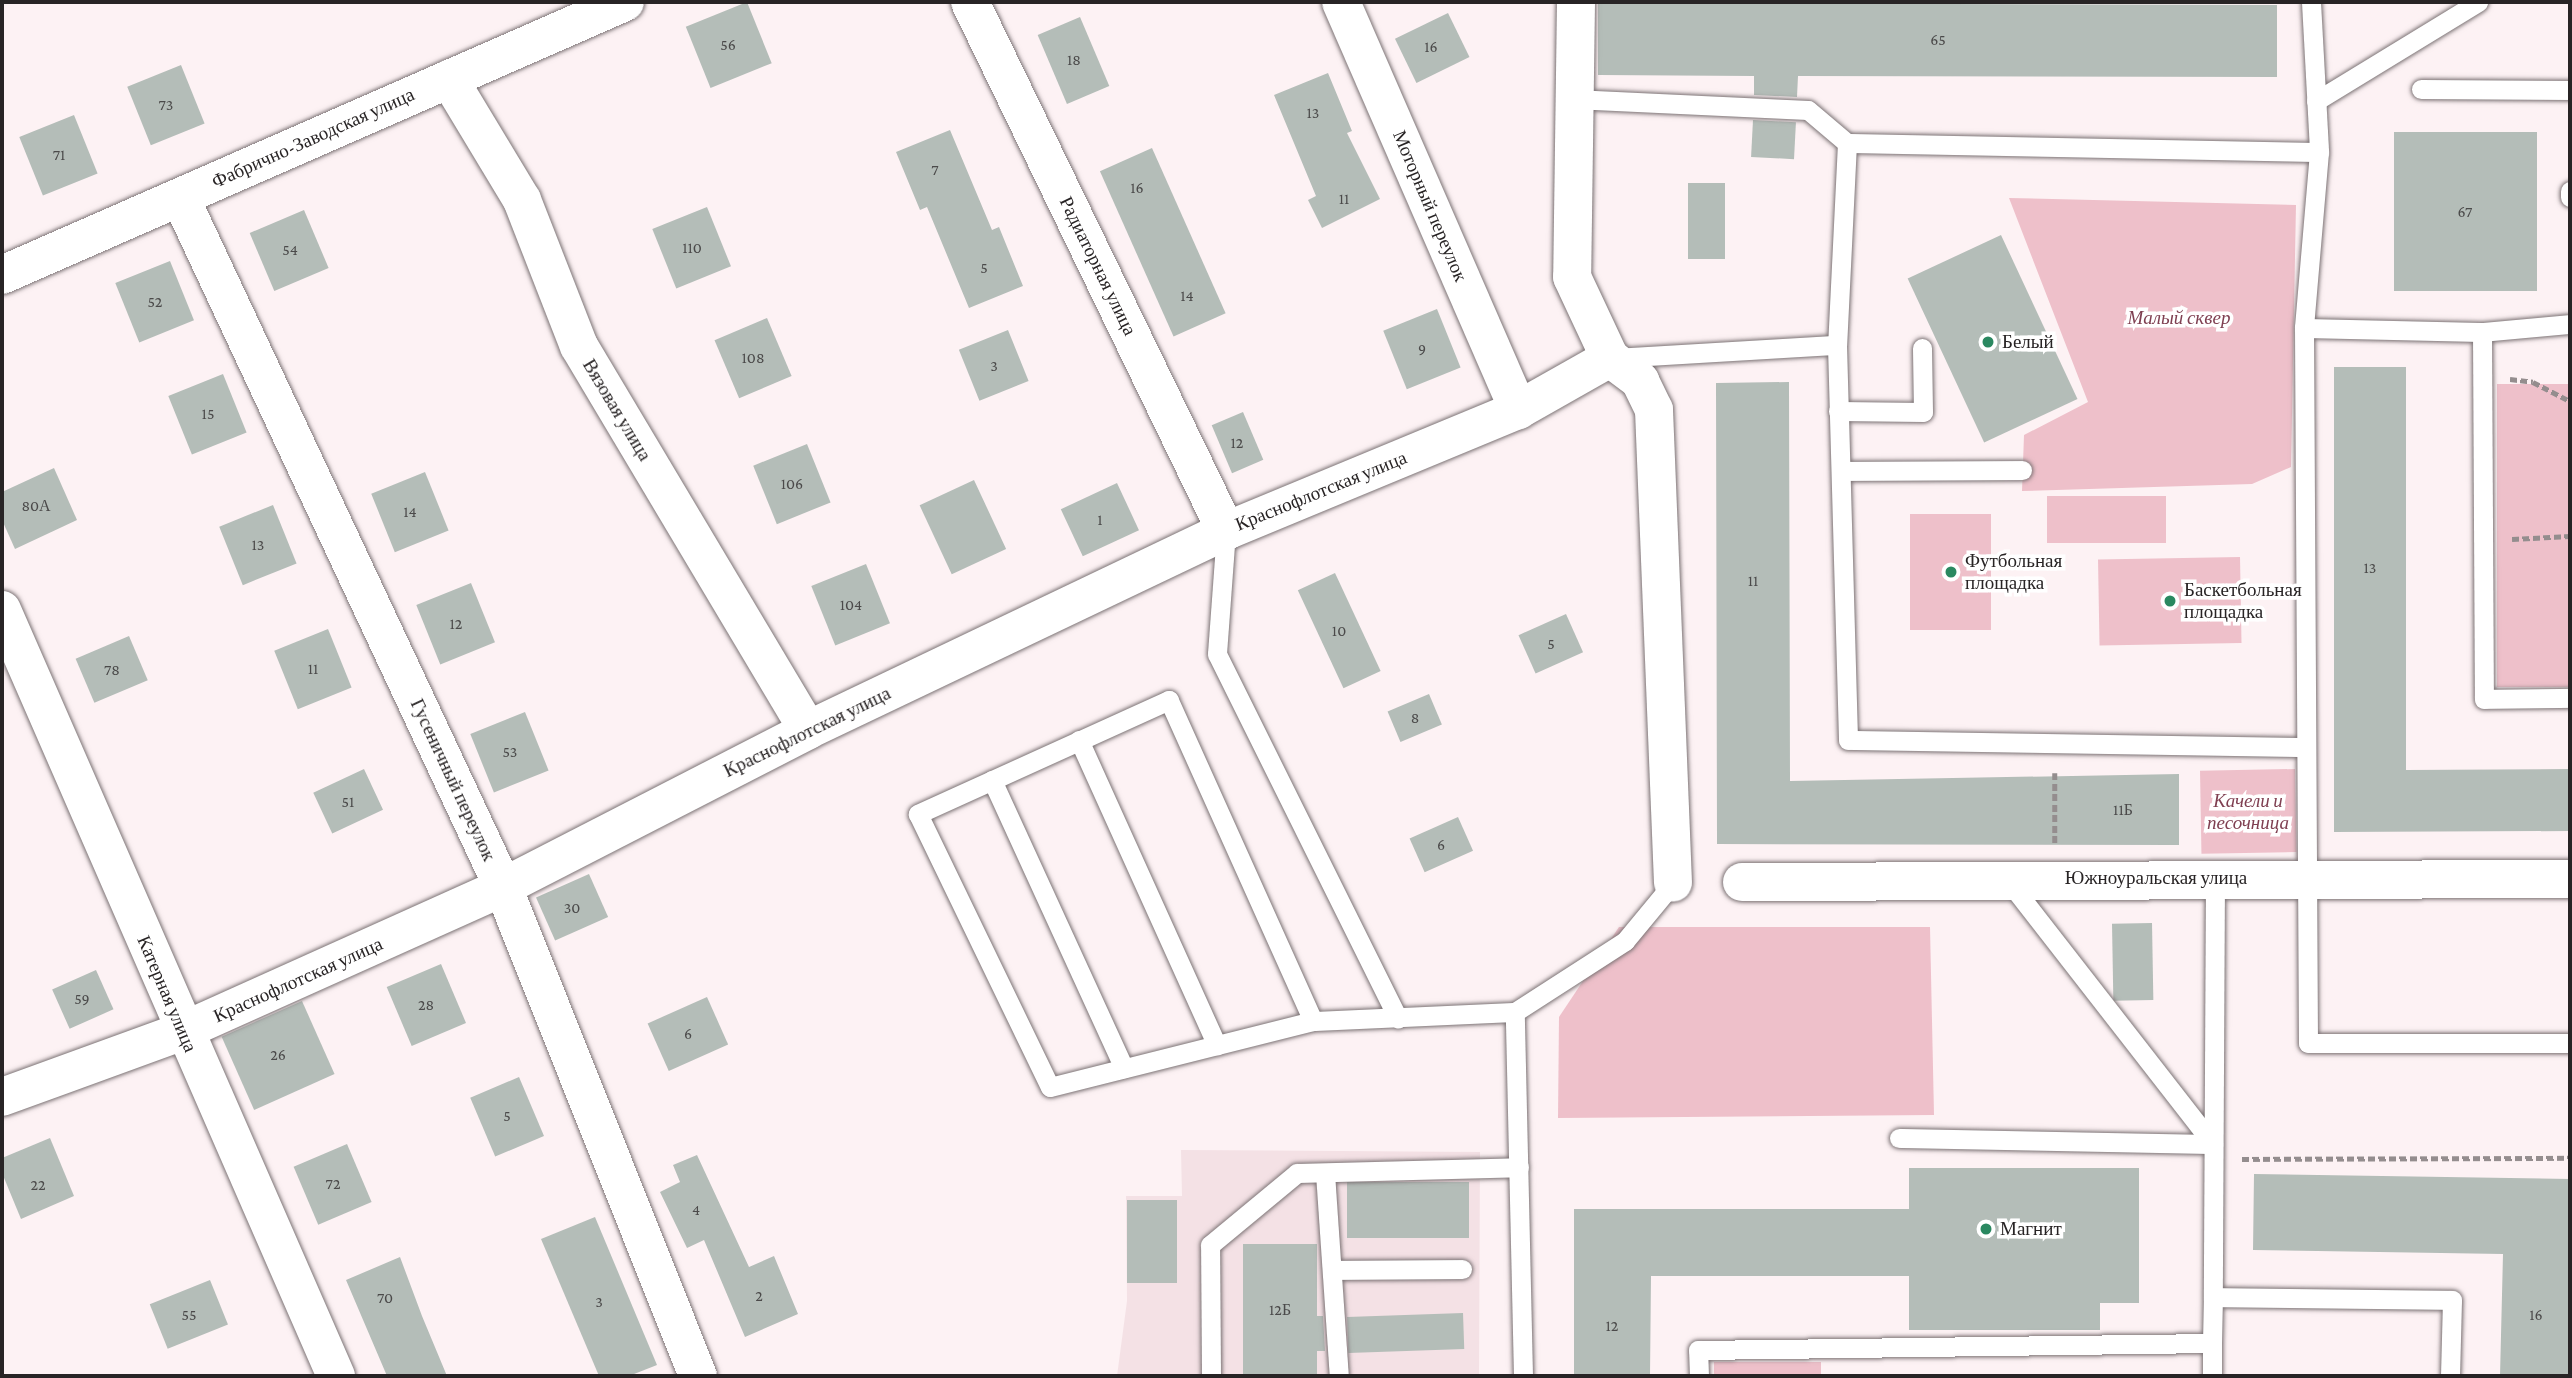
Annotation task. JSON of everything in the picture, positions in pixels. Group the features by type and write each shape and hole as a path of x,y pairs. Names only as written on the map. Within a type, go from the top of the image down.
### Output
{"street":[{"name":"Фабрично-Заводская улица","path":"2,275 625,2"},
{"name":"Радиаторная улица","path":"970,2 1226,531"},
{"name":"Моторный переулок","path":"1341,2 1518,410"},
{"path":"1576,2 1572,278 1610,358 1640,381 1654,410 1673,883"},
{"name":"Вязовая улица","path":"449,79 522,200 579,346 808,730"},
{"name":"Гусеничный переулок","path":"180,197 503,887 698,1376"},
{"name":"Краснофлотская улица","path":"2,1097 183,1031 503,887 808,730 1226,531 1518,410 1610,358"},
{"name":"Катерная улица","path":"2,610 183,1031 336,1376"},
{"name":"Южноуральская улица","path":"1742,882 2005,878 2570,879"}],"lane":[{"path":"2311,2 2319,152 2304,328 2304,747 2308,1043 2570,1043"},
{"path":"2316,101 2478,2"},
{"path":"2421,89 2570,90"},
{"path":"1573,99 1808,110 1847,143 2319,152"},
{"path":"1847,143 1837,345 1838,411 1843,471 1848,740 2304,747"},
{"path":"2570,191 2570,197"},
{"path":"2304,328 2482,332 2570,324"},
{"path":"2482,332 2484,699 2570,698"},
{"path":"1610,358 1837,345"},
{"path":"1838,411 1923,412 1922,348"},
{"path":"1843,471 2021,470"},
{"path":"1226,531 1217,654 1398,1019"},
{"path":"1313,1021 1169,700 918,814 1050,1087 1313,1021 1516,1012 1625,941 1673,883"},
{"path":"1079,740 1217,1045"},
{"path":"992,780 1124,1068"},
{"path":"2005,878 2213,1151"},
{"path":"2212,1376 2215,878"},
{"path":"1516,1012 1523,1376"},
{"path":"1899,1138 2213,1151"},
{"path":"1210,1376 1210,1245 1297,1173 1519,1167"},
{"path":"1325,1172 1339,1376"},
{"path":"1332,1270 1462,1269"},
{"path":"2213,1297 2452,1300 2450,1376"},
{"path":"1699,1376 1698,1350 2212,1343"}],"path":[{"path":"2482,376 2533,382 2570,401"},
{"path":"2483,540 2570,536"},
{"path":"2055,744 2055,878"},
{"path":"2213,1151 2570,1158"}],"shaded area":[{"path":"1181,1150 1480,1152 1479,1376 1117,1376 1127,1301 1126,1196 1182,1196"}],"green space":[{"name":"Малый сквер","path":"2009,198 2296,205 2291,467 2252,484 2022,491 2024,435 2088,402"},
{"path":"2497,384 2570,384 2570,687 2497,687"},
{"path":"2047,496 2166,496 2166,543 2047,543"},
{"name":"Футбольная площадка","path":"1910,514 1991,514 1991,630 1910,630"},
{"name":"Баскетбольная площадка","path":"2240,557 2242,643 2100,645 2098,559"},
{"name":"Качели и песочница","path":"2295,769 2296,852 2201,854 2200,771"},
{"path":"1619,927 1930,927 1934,1115 1558,1118 1559,1017"},
{"path":"1714,1362 1821,1362 1821,1376 1714,1376"}],"building":[{"path":"747,2 772,63 711,88 686,27"},
{"path":"1598,3 2277,5 2277,77 1798,76 1797,97 1754,95 1754,76 1598,75"},
{"path":"1448,13 1469,57 1416,83 1395,39"},
{"path":"1080,17 1109,86 1067,104 1038,35"},
{"path":"181,65 205,123 151,145 127,87"},
{"path":"1328,73 1352,131 1347,133 1380,199 1322,228 1308,200 1316,196 1274,95"},
{"path":"74,115 98,173 43,196 19,137"},
{"path":"1753,120 1796,122 1794,159 1751,157"},
{"path":"950,130 992,230 999,227 1023,286 969,308 927,207 920,210 896,152"},
{"path":"2394,132 2537,132 2537,291 2394,291"},
{"path":"1152,148 1226,313 1174,337 1100,171"},
{"path":"1688,183 1725,183 1725,259 1688,259"},
{"path":"707,207 731,266 676,288 652,229"},
{"path":"304,210 329,268 274,291 250,233"},
{"path":"2001,235 2077,399 1984,443 1908,279"},
{"path":"170,261 194,320 139,342 115,283"},
{"path":"1437,309 1461,367 1407,389 1383,331"},
{"path":"767,318 792,376 739,398 715,340"},
{"path":"1008,330 1029,381 979,401 959,350"},
{"path":"2334,367 2406,367 2406,770 2570,769 2570,831 2334,832"},
{"path":"223,374 247,432 192,455 168,396"},
{"path":"1789,382 1790,781 2179,774 2179,845 1717,844 1716,383"},
{"path":"1243,412 1263,460 1232,473 1212,425"},
{"path":"807,444 831,502 777,524 753,466"},
{"path":"54,468 77,520 15,549 2,520 2,492"},
{"path":"425,472 449,530 395,552 371,494"},
{"path":"974,480 1006,549 952,574 920,505"},
{"path":"1117,483 1139,530 1083,556 1061,509"},
{"path":"273,505 297,563 243,585 219,527"},
{"path":"866,564 890,623 835,645 811,586"},
{"path":"1335,573 1381,671 1343,688 1298,590"},
{"path":"471,583 495,642 440,664 416,605"},
{"path":"1566,614 1583,652 1536,674 1518,635"},
{"path":"328,629 352,687 298,709 274,651"},
{"path":"129,636 148,680 94,703 76,659"},
{"path":"1429,694 1442,724 1400,742 1388,712"},
{"path":"525,712 549,770 494,793 470,734"},
{"path":"364,769 383,810 332,833 313,793"},
{"path":"1458,817 1473,851 1425,872 1410,839"},
{"path":"589,874 608,917 555,941 536,898"},
{"path":"2152,923 2153,1000 2113,1001 2112,924"},
{"path":"441,964 466,1023 412,1046 387,987"},
{"path":"96,970 113,1009 70,1029 52,990"},
{"path":"707,997 728,1045 669,1071 648,1023"},
{"path":"302,1001 335,1074 254,1110 222,1037"},
{"path":"519,1077 544,1136 495,1157 470,1098"},
{"path":"50,1138 74,1196 21,1219 2,1173 2,1158"},
{"path":"347,1144 372,1202 318,1225 294,1167"},
{"path":"697,1155 749,1267 774,1256 798,1314 745,1337 704,1240 687,1248 660,1192 680,1182 673,1165"},
{"path":"1909,1168 2139,1168 2139,1303 2100,1303 2100,1330 1909,1330 1909,1276 1651,1276 1650,1376 1574,1376 1574,1209 1909,1209"},
{"path":"2254,1174 2570,1179 2570,1376 2500,1376 2503,1254 2253,1250"},
{"path":"1347,1182 1469,1182 1469,1238 1347,1238"},
{"path":"1127,1200 1177,1200 1177,1283 1127,1283"},
{"path":"595,1217 657,1365 629,1376 599,1376 541,1239"},
{"path":"1243,1244 1317,1244 1317,1316 1323,1316 1325,1351 1317,1351 1317,1376 1243,1376"},
{"path":"400,1257 447,1376 387,1376 346,1280"},
{"path":"210,1280 228,1325 168,1349 150,1304"},
{"path":"1463,1313 1464,1349 1348,1353 1347,1317"}],"place":[{"name":"Белый","path":"1988,342"},
{"name":"Футбольная площадка","path":"1951,572"},
{"name":"Баскетбольная площадка","path":"2170,601"},
{"name":"Магнит","path":"1986,1229"}]}
